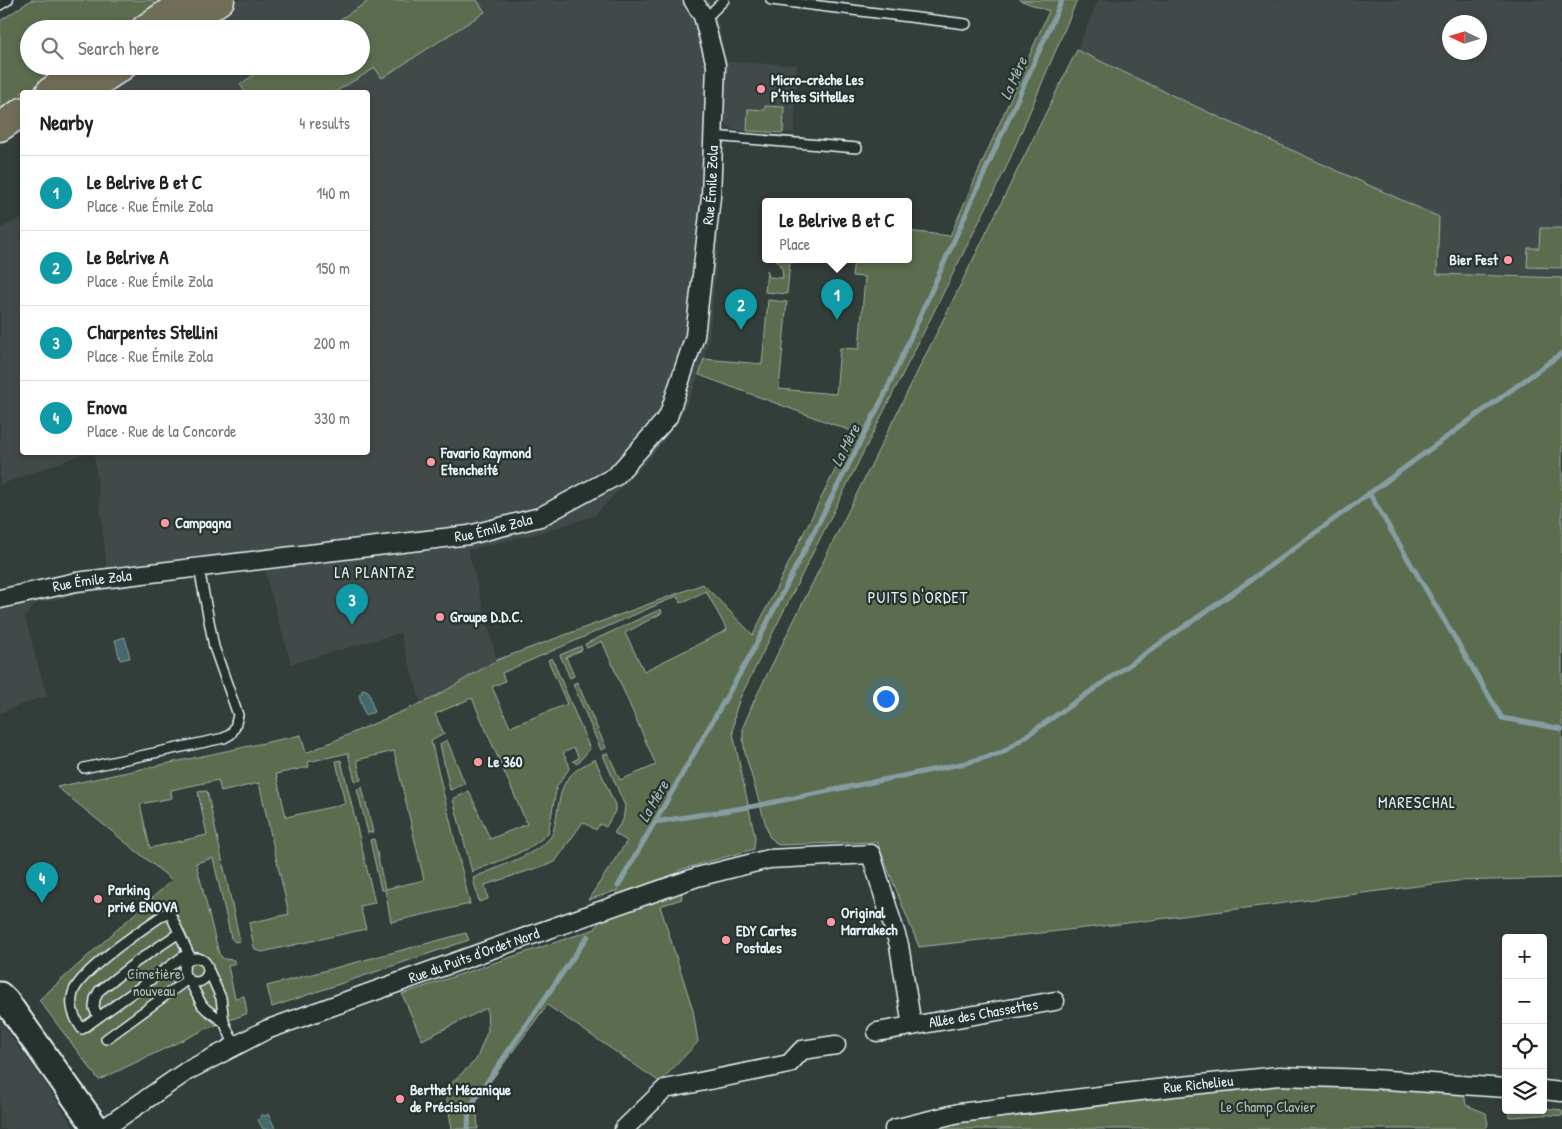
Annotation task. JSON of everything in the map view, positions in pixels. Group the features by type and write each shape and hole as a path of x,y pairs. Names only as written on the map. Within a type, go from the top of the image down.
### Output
{"main road":[{"path":"158,20 187,0"},
{"path":"185,20 197,0"},
{"path":"191,20 220,0"},
{"path":"53,90 76,75"},
{"path":"86,90 108,75"},
{"path":"0,148 11,126"}],"street":[{"name":"Rue Émile Zola","path":"0,599 76,582 469,535 540,517 616,476 668,417 695,336 711,197 716,65 704,20 693,0"},
{"name":"Allée des Chassettes","path":"871,854 899,945 912,1026"},
{"name":"Rue du Puits d'Ordet Nord","path":"103,1129 187,1071 266,1030 623,902 697,877 769,858 871,854"},
{"path":"0,995 97,1129"},
{"name":"Allée des Chassettes","path":"877,1032 1055,1001"},
{"path":"624,1129 665,1090 789,1064 802,1050 836,1045"},
{"name":"Rue Richelieu","path":"894,1129 959,1113 1279,1076 1502,1088"},
{"path":"1547,1090 1562,1092"}],"lane":[{"path":"0,5 8,0"},
{"path":"704,20 724,0"},
{"path":"771,0 966,24"},
{"name":"Rue Émile Zola","path":"712,136 857,148"},
{"path":"84,768 224,738 231,734 238,715 214,647 199,568"},
{"path":"224,1022 202,1004 185,974 184,968 189,956 169,911 84,975 76,985 73,994 72,1004 76,1020 82,1029 189,956 198,958 204,960 221,998 224,1022 235,1046"},
{"path":"98,1017 94,1008 99,991 136,962 179,933"},
{"path":"188,979 200,982 206,978 209,970"},
{"path":"106,1040 188,979"}],"shaded area":[{"path":"233,0 369,0 370,2 373,0 709,0 715,9 726,62 797,65 794,133 733,130 724,122 718,248 709,339 691,395 679,419 662,443 594,516 540,533 468,550 497,660 433,698 421,703 400,633 291,664 264,569 87,593 35,604 25,617 47,697 39,698 0,713 0,600 108,578 94,455 370,455 370,90 112,90 109,85 123,75 370,75 370,20 204,20"},
{"path":"1098,0 1562,0 1562,330 1533,336 1485,333 1210,113 1077,50"},
{"path":"20,219 20,455 81,455 0,485 0,228"},
{"path":"0,1022 40,1076 75,1129 0,1129"}],"green space":[{"path":"31,0 165,0 135,20 20,20 20,75 52,75 30,90 20,90 20,97 0,111 0,21"},
{"path":"370,0 477,0 485,12 382,78 375,68 370,71 370,20 339,20"},
{"name":"Cimetière nouveau","path":"1019,0 1077,0 1006,168 740,698 735,713 733,733 755,837 754,849 679,870 682,899 660,906 693,1010 698,1042 660,1082 547,1005 476,1101 478,1129 452,1129 445,1089 476,1060 488,1030 487,1008 422,1040 402,994 595,929 618,890 588,900 627,841 614,833 623,820 625,806 603,755 608,753 620,780 656,765 602,641 587,648 585,644 661,609 662,613 625,633 644,671 727,630 706,591 681,603 677,596 502,673 505,681 492,687 510,727 567,704 548,660 552,658 590,749 577,764 573,761 579,758 574,748 563,753 569,764 569,769 557,786 548,833 532,846 472,872 453,799 469,791 490,839 527,824 472,698 435,714 444,734 431,741 470,904 391,922 385,890 381,890 370,840 374,839 385,889 424,880 394,751 357,760 361,780 355,781 348,753 308,762 309,767 276,774 286,817 345,804 336,761 341,760 375,903 360,906 366,929 262,952 254,947 249,923 289,914 259,783 221,792 218,780 171,790 172,798 140,804 150,848 207,835 198,792 207,791 240,941 235,942 231,938 213,858 196,863 219,954 224,959 234,960 236,963 228,966 235,998 244,996 247,1012 206,1029 99,1080 39,1000 172,880 57,787 301,735 306,753 433,698 497,660 703,584 753,635 854,432 699,375 704,359 762,364 768,300 787,302 779,389 836,394 840,348 859,349 865,277 852,276 854,263 912,263 912,231 950,236 1049,11"},
{"path":"1077,50 1439,217 1437,274 1562,278 1562,878 1457,881 1120,924 919,947 877,842 778,845 769,836 745,753 743,727 754,701"},
{"path":"254,75 363,75 338,90 244,90 240,84"},
{"path":"765,106 784,107 783,133 747,131 748,109 765,110"},
{"path":"1540,228 1562,228 1562,268 1527,267 1528,248 1539,248"},
{"path":"778,263 790,263 787,294 765,292 767,270 769,277 783,278 782,269"},
{"path":"581,646 582,650 566,657 574,676 570,678 560,655"},
{"path":"577,682 606,748 601,750 573,684"},
{"path":"447,740 465,784 450,790 440,744"},
{"path":"595,759 615,805 615,811 606,827 600,824 596,830 583,822 555,862 485,885 488,899 479,902 473,878 542,846 554,830 560,797 565,782 576,771"},
{"path":"362,787 373,832 368,833 357,789"},
{"path":"466,933 469,940 272,1007 267,986"},
{"name":"Le Champ Clavier","path":"1304,1084 1464,1092 1466,1105 1486,1113 1488,1125 1485,1129 932,1129 1001,1116 1117,1101 1233,1088"},
{"path":"1547,1108 1562,1110 1562,1116 1509,1117 1509,1114 1547,1114"}],"water":[{"path":"125,637 130,658 120,660 115,640"},
{"path":"364,689 369,692 374,712 365,715 359,695"},
{"path":"261,1114 265,1116 268,1114 276,1129 263,1129 258,1120 261,1118"}],"waterway":[{"name":"La Mère","path":"618,886 751,654 885,394 1062,0"},
{"path":"655,822 755,806 966,763 1003,752 1230,595 1562,353"},
{"path":"1369,493 1502,718 1562,729"},
{"name":"La Mère","path":"468,1129 469,1108 588,936"}],"place":[{"name":"Micro-crèche Les P'tites Sittelles","path":"761,89"},
{"name":"Bier Fest","path":"1508,260"},
{"name":"Le Belrive B et C","path":"837,320"},
{"name":"Le Belrive A","path":"741,330"},
{"name":"Favario Raymond Etencheité","path":"431,462"},
{"name":"Campagna","path":"165,523"},
{"name":"Groupe D.D.C.","path":"440,617"},
{"name":"Charpentes Stellini","path":"352,625"},
{"name":"Le 360","path":"478,762"},
{"name":"Parking privé ENOVA","path":"98,899"},
{"name":"Enova","path":"42,903"},
{"name":"Original Marrakech","path":"831,922"},
{"name":"EDY Cartes Postales","path":"726,940"},
{"name":"Berthet Mécanique de Précision","path":"400,1099"}],"district":[{"name":"LA PLANTAZ","path":"375,572"},
{"name":"PUITS D'ORDET","path":"918,597"},
{"name":"MARESCHAL","path":"1417,802"}]}
